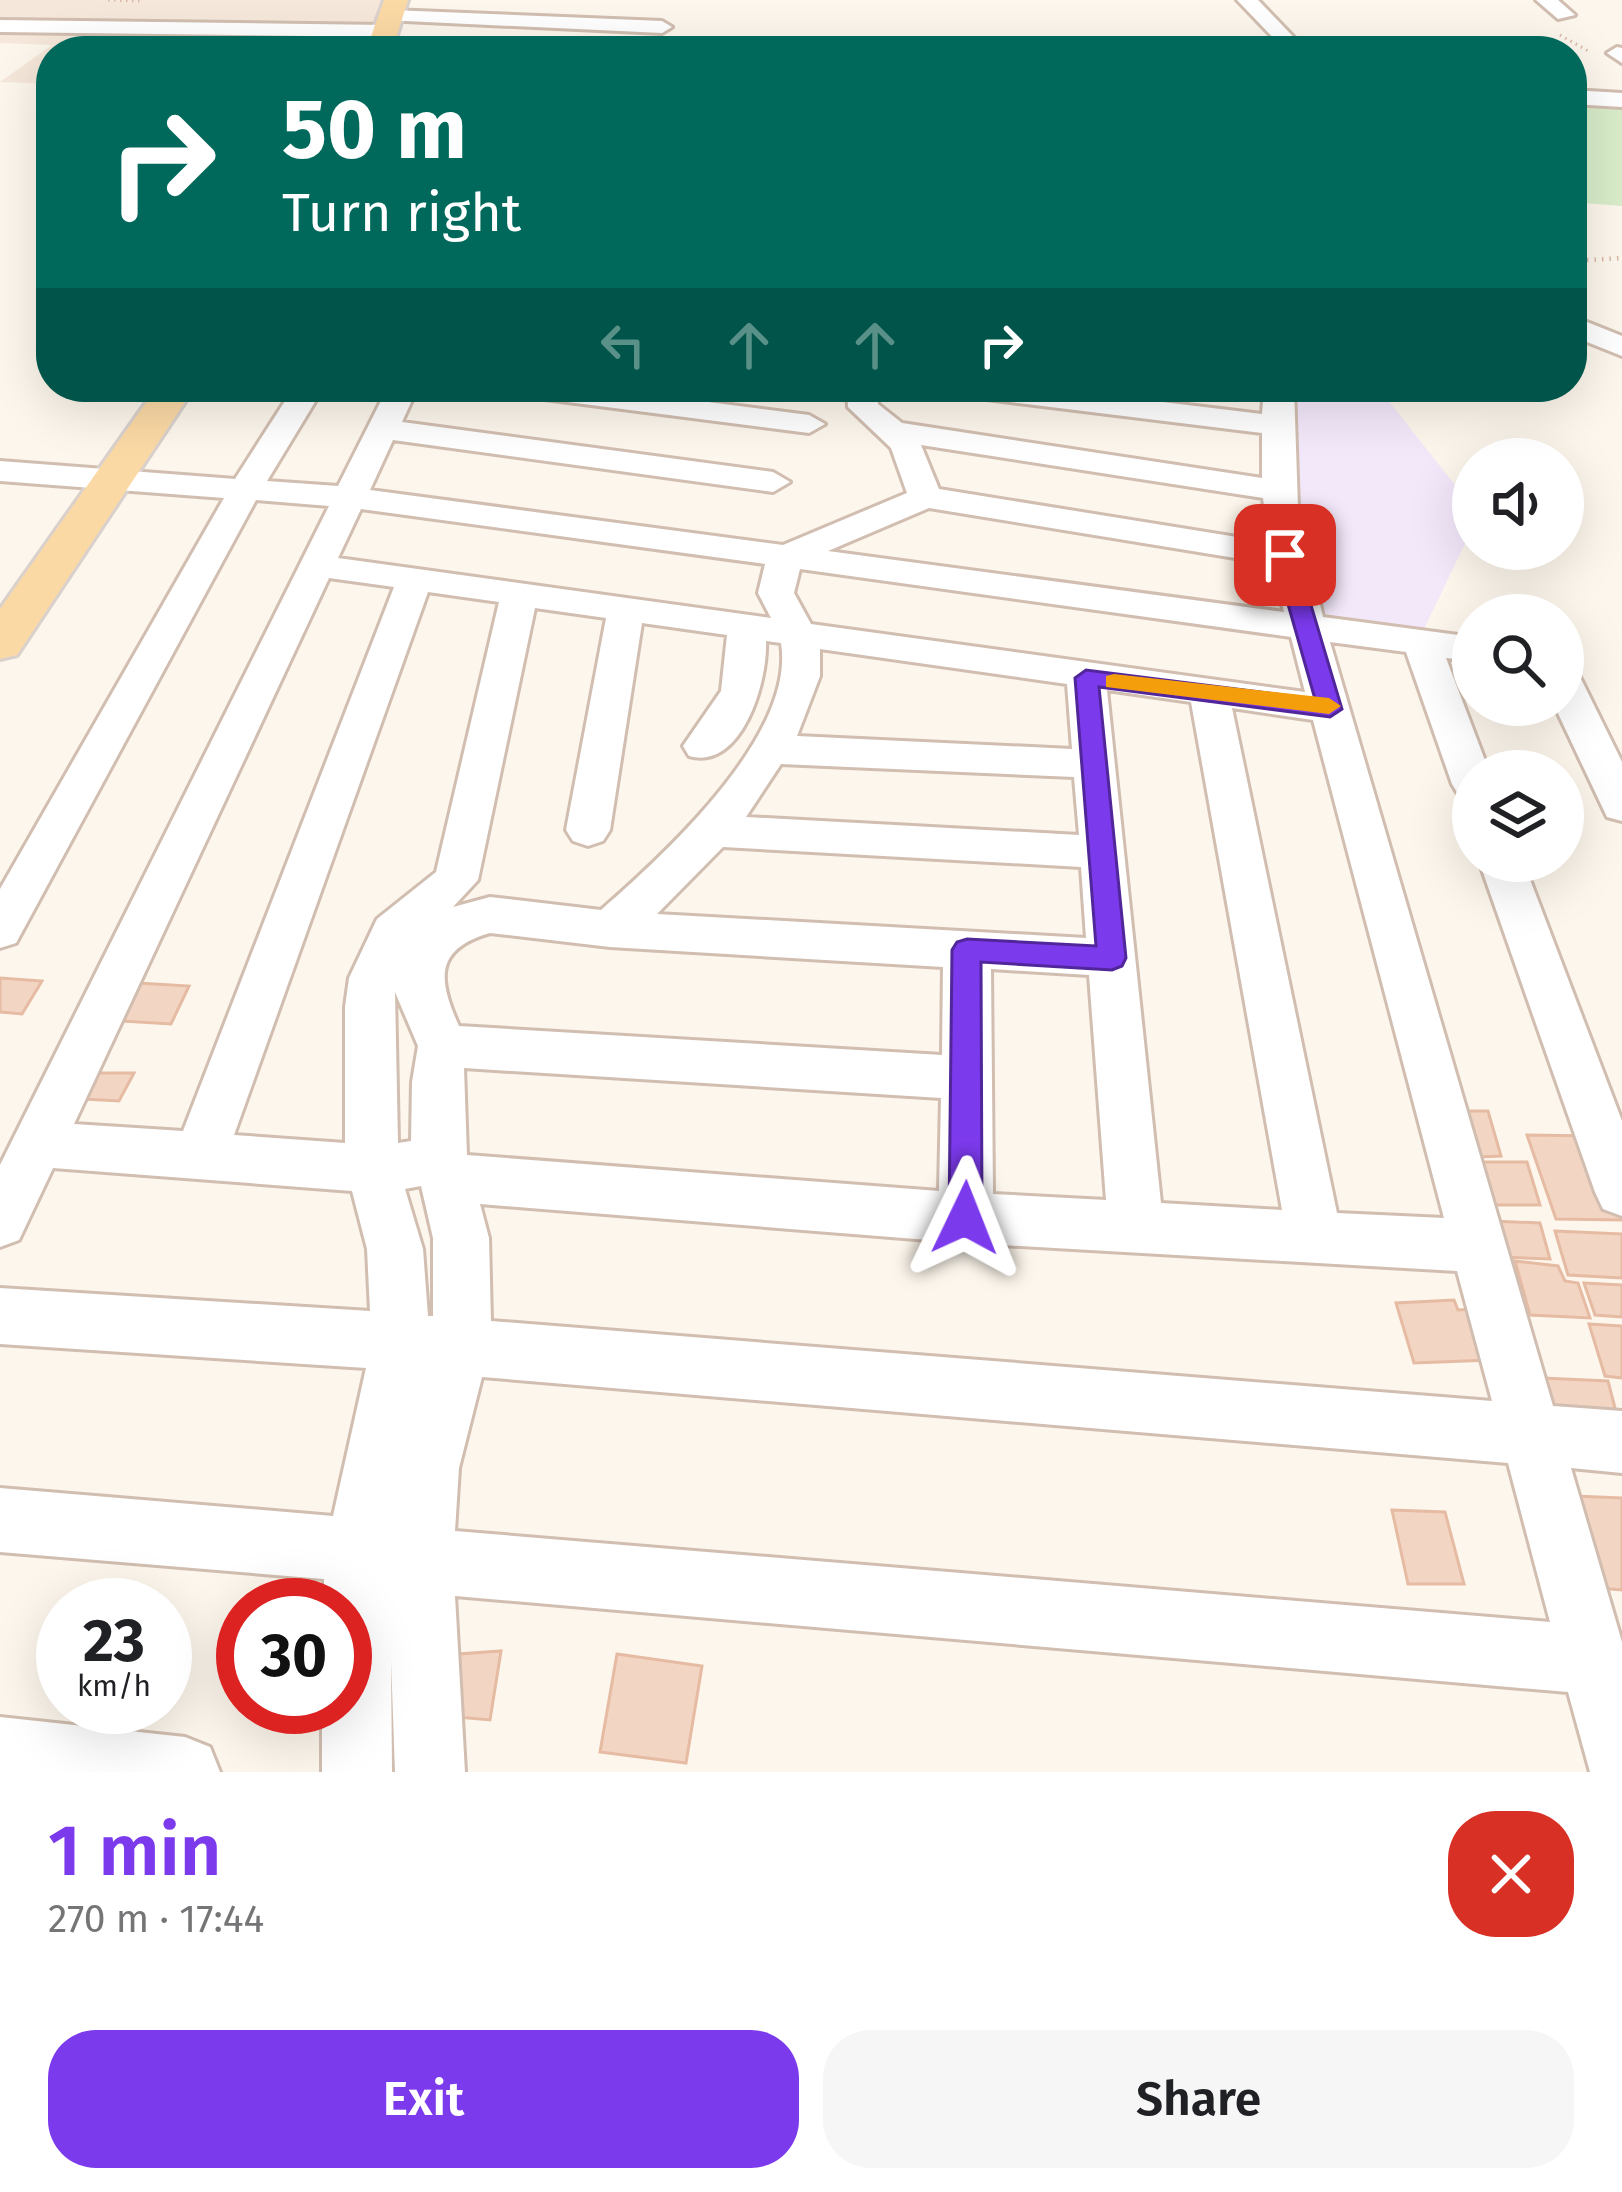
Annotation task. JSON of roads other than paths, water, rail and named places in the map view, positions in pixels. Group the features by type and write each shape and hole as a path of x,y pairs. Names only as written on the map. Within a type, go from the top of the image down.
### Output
{"main road":[{"path":"2,636 166,402"}],"street":[{"path":"508,20 524,0"},
{"path":"576,36 603,0"},
{"path":"1247,0 1282,36"},
{"path":"1546,0 1565,15"},
{"path":"0,26 666,20 656,36"},
{"path":"1587,98 1622,100"},
{"path":"1587,331 1622,346"},
{"path":"0,930 246,488 300,402"},
{"path":"0,1222 395,402"},
{"path":"638,402 809,424"},
{"path":"863,402 910,446 925,497"},
{"path":"1086,402 1277,425"},
{"path":"1278,402 1276,490 1285,555 1622,1763"},
{"path":"381,429 773,482"},
{"path":"899,432 1276,490"},
{"path":"0,471 347,496 1452,646"},
{"path":"785,557 925,497 1285,555"},
{"path":"610,929 711,831 767,749 797,685 803,656 798,634 776,593 785,557"},
{"path":"313,565 1330,709"},
{"path":"200,1155 414,581"},
{"path":"357,1772 357,1550 430,1345 464,1289 461,1238 418,1166 369,1007 373,978 393,932 456,880 519,596"},
{"path":"587,830 626,610"},
{"path":"703,746 734,709 748,671 745,626"},
{"path":"1421,641 1461,750"},
{"path":"1086,678 1136,1226"},
{"path":"1209,694 1314,1236"},
{"path":"1584,725 1622,806"},
{"path":"767,749 1094,764"},
{"path":"711,831 1102,852"},
{"path":"1509,882 1622,1192"},
{"path":"430,1772 420,1561 428,1468 430,1345 395,1249 443,1046 419,991 423,957 451,926 490,915 610,929 1112,958"},
{"path":"965,1218 970,1078 967,950"},
{"path":"443,1046 970,1078"},
{"path":"36,1144 418,1166 965,1218 1479,1246"},
{"path":"0,1316 430,1345 1622,1442"},
{"path":"0,1520 357,1550"},
{"path":"420,1561 1594,1660"},
{"path":"0,1752 184,1772"}]}
